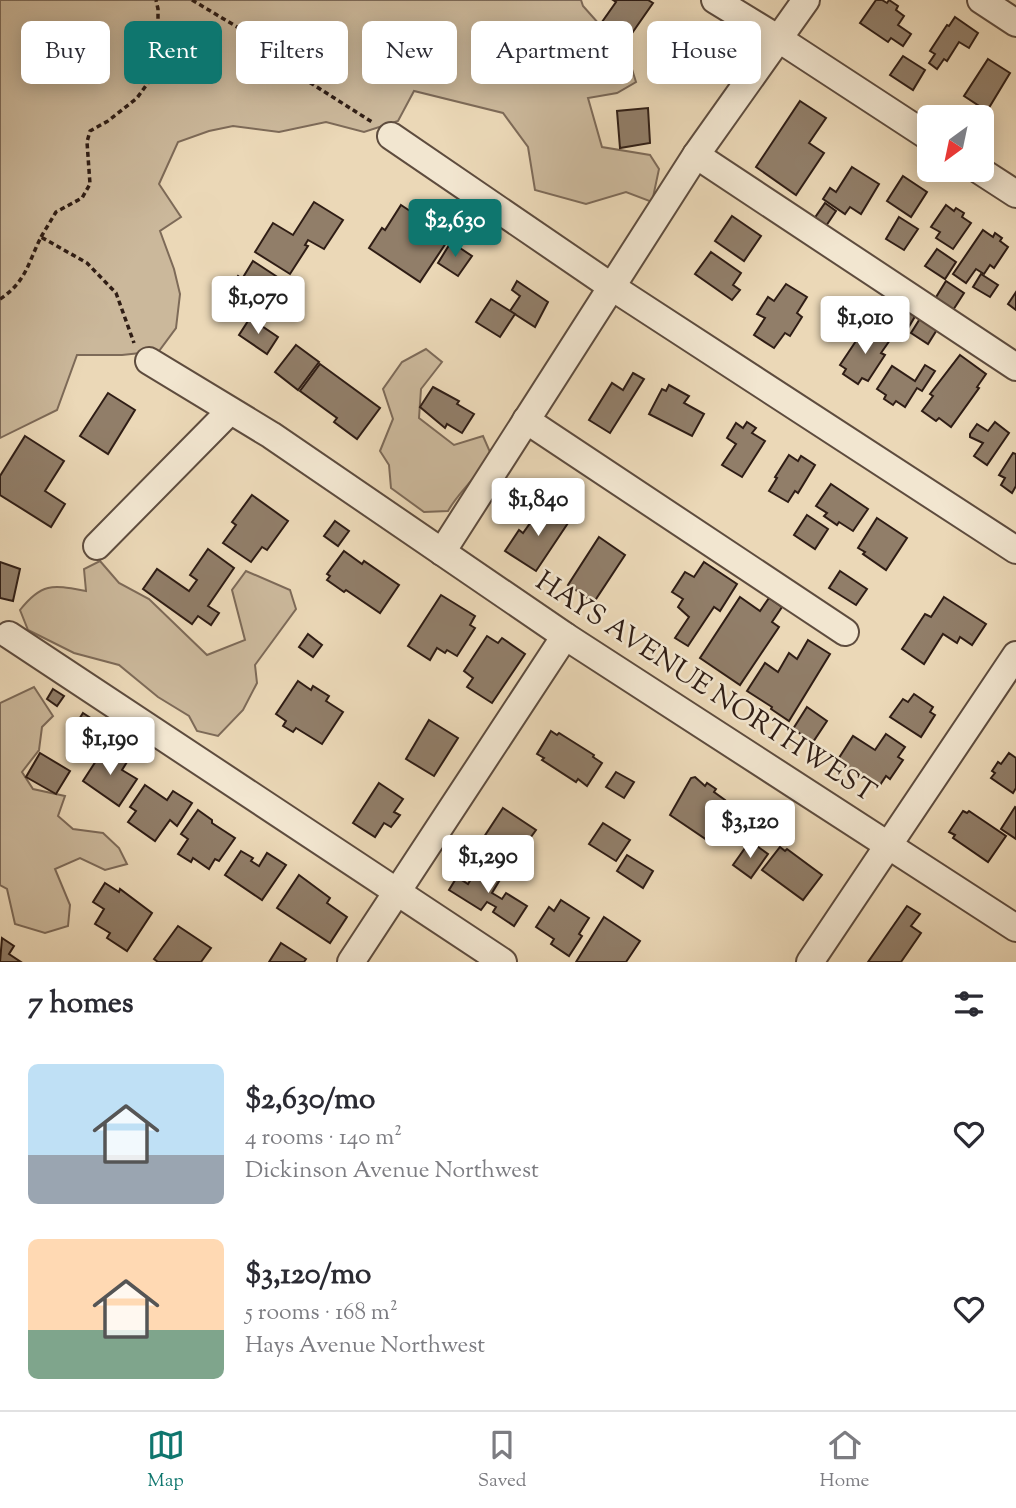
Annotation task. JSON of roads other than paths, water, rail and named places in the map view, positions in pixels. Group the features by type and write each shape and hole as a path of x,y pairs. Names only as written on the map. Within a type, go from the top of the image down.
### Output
{"street":[{"path":"715,0 917,129"},
{"path":"442,552 696,155 806,0"},
{"path":"981,0 1016,23"},
{"path":"391,136 612,286 1016,550"},
{"path":"696,155 1016,367"},
{"path":"994,180 1016,194"},
{"name":"HAYS AVENUE NORTHWEST","path":"149,361 271,435 565,636 1016,928"},
{"path":"97,546 230,411"},
{"path":"526,420 845,632"},
{"path":"9,635 503,962"},
{"path":"351,962 565,636"},
{"path":"810,962 1016,655"}]}
